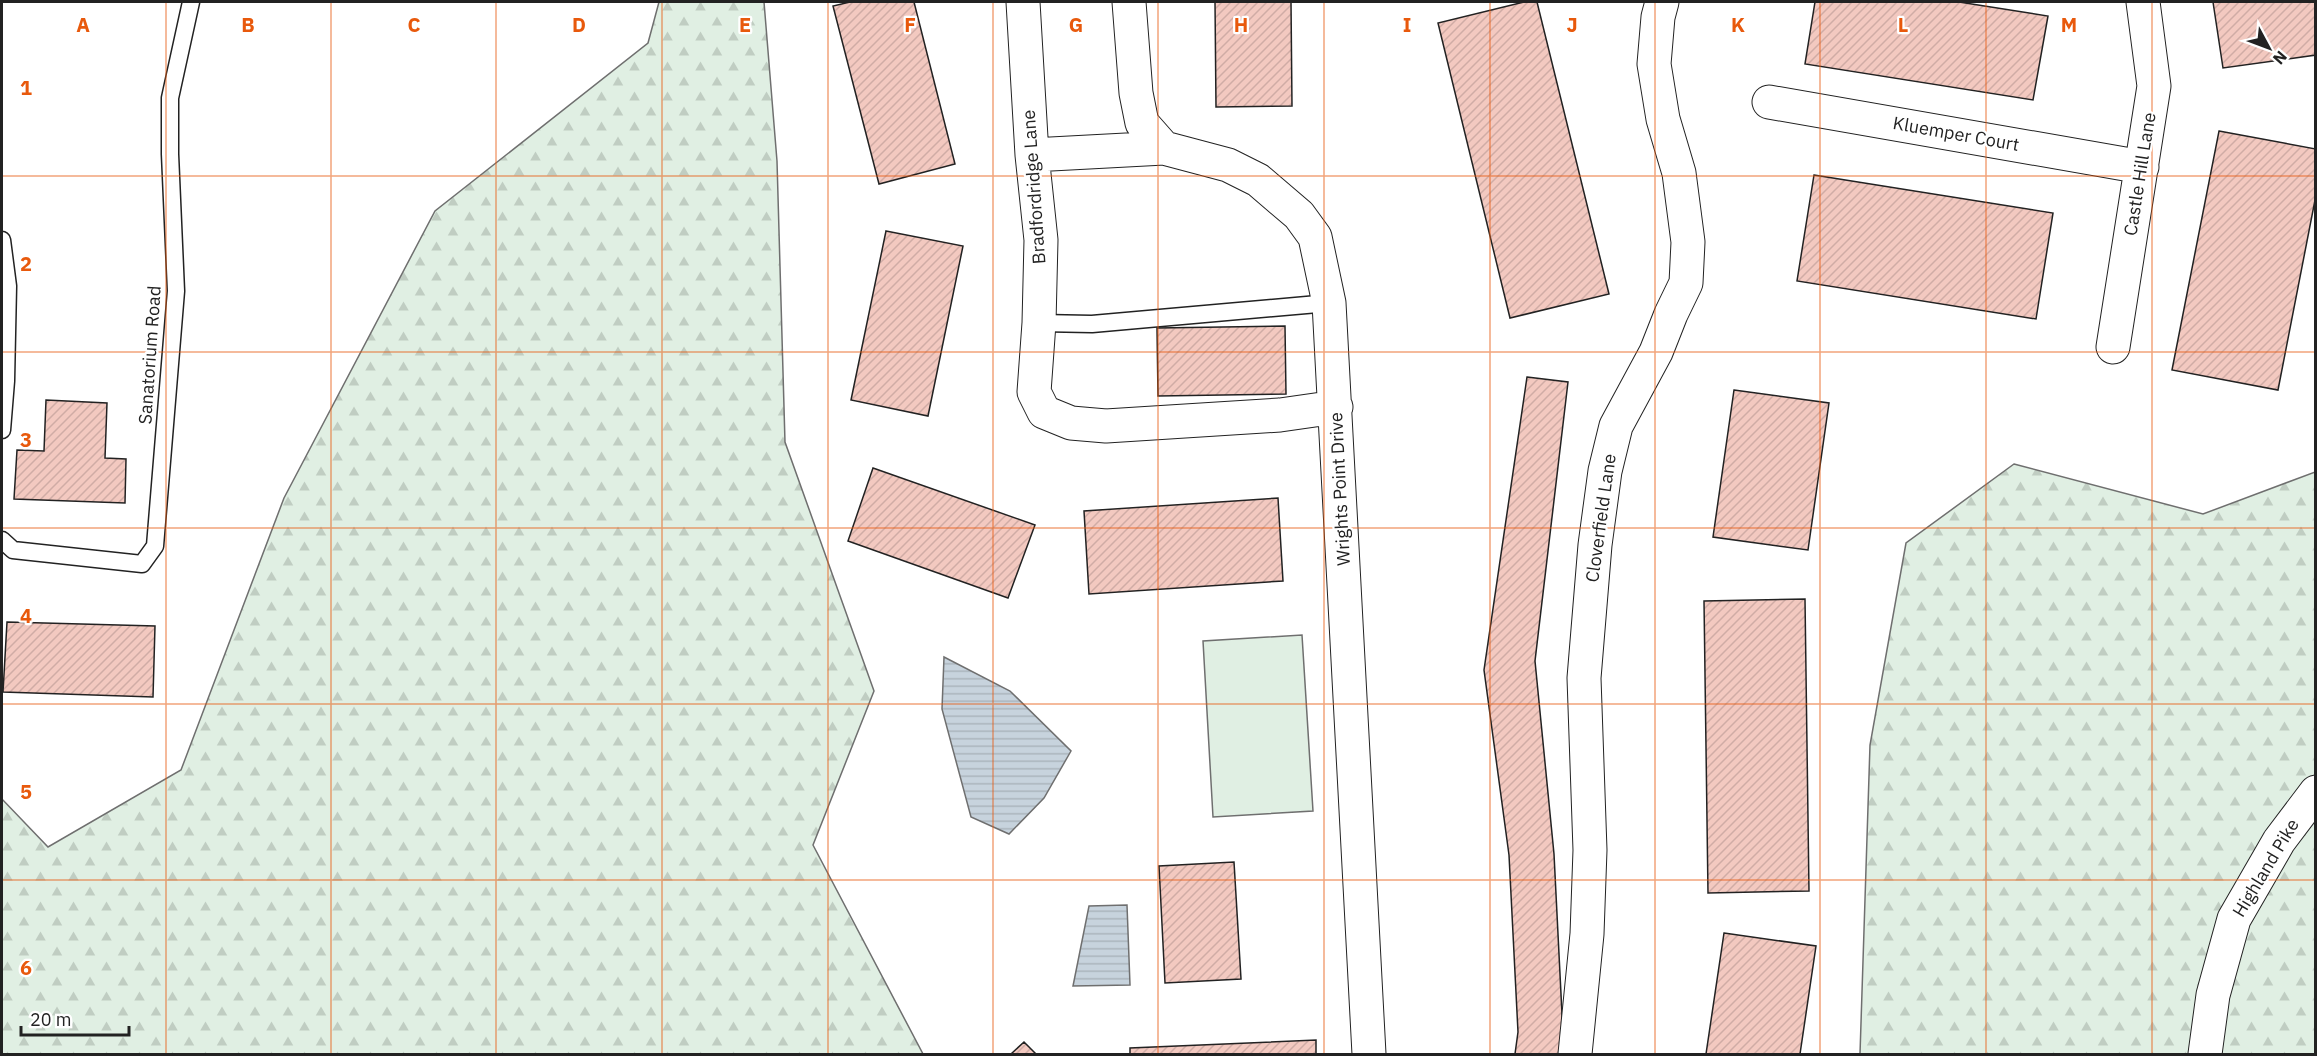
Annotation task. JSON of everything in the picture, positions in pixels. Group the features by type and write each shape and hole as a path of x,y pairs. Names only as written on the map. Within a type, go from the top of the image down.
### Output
{"street":[{"name":"Bradfordridge Lane","path":"1023,2 1032,155 1041,240 1039,323 1034,392 1044,412 1071,423 1106,426 1280,415 1336,407"},
{"path":"1129,2 1136,93 1142,123 1164,148"},
{"name":"Cloverfield Lane","path":"1575,1054 1587,934 1589,881 1584,678 1595,545 1605,471 1616,426 1656,352 1686,283 1688,242 1679,173 1663,119 1654,64 1658,18 1662,2"},
{"name":"Castle Hill Lane","path":"2113,347 2154,86 2144,2"},
{"name":"Kluemper Court","path":"1769,102 2142,167"},
{"name":"Wrights Point Drive","path":"1032,155 1164,148 1228,165 1258,180 1299,215 1315,237 1329,303 1336,407 1369,1054"},
{"name":"Highland Pike","path":"2205,1054 2213,995 2234,919 2279,841 2316,792"}],"lane":[{"name":"Sanatorium Road","path":"2,540 13,550 142,564 155,546 176,291 170,98 191,2"},
{"path":"2,240 4,266 9,286 2,430"},
{"path":"1039,323 1092,324 1329,303"}],"green space":[{"path":"659,2 764,2 777,161 785,442 874,691 813,845 923,1054 2,1054 2,799 48,847 181,770 284,498 435,211 648,43"},
{"path":"2014,464 2203,514 2315,472 2315,1054 1860,1054 1870,745 1906,543"},
{"path":"1302,635 1313,811 1213,817 1203,641"}],"shaded area":[{"path":"944,657 1010,691 1071,751 1044,798 1009,834 971,817 942,709"},
{"path":"1127,905 1130,985 1073,986 1089,906"}],"building":[{"path":"850,2 914,2 955,164 879,184 833,6"},
{"path":"1215,2 1291,2 1292,106 1216,107"},
{"path":"1524,2 1537,2 1609,294 1510,318 1438,23"},
{"path":"1815,2 1959,2 2048,16 2033,100 1805,64"},
{"path":"2213,2 2316,2 2316,55 2223,68"},
{"path":"2219,131 2316,149 2316,195 2278,390 2172,370"},
{"path":"1814,175 2053,213 2036,319 1797,281"},
{"path":"886,231 963,246 928,416 851,400"},
{"path":"1285,326 1286,394 1158,396 1157,328"},
{"path":"1527,377 1568,382 1535,661 1554,854 1563,1034 1559,1054 1515,1054 1518,1032 1509,855 1484,670"},
{"path":"1734,390 1829,403 1808,550 1713,537"},
{"path":"46,400 107,403 105,458 126,459 125,503 14,499 17,450 44,451"},
{"path":"873,468 1035,525 1008,598 848,541"},
{"path":"1278,498 1283,581 1089,594 1084,511"},
{"path":"1805,599 1809,891 1708,893 1704,601"},
{"path":"7,622 155,626 153,697 3,692"},
{"path":"1234,862 1241,979 1165,983 1159,866"},
{"path":"1724,933 1816,946 1800,1054 1706,1054"},
{"path":"1316,1040 1316,1054 1130,1054 1130,1048"},
{"path":"1024,1042 1036,1054 1011,1054"}]}
